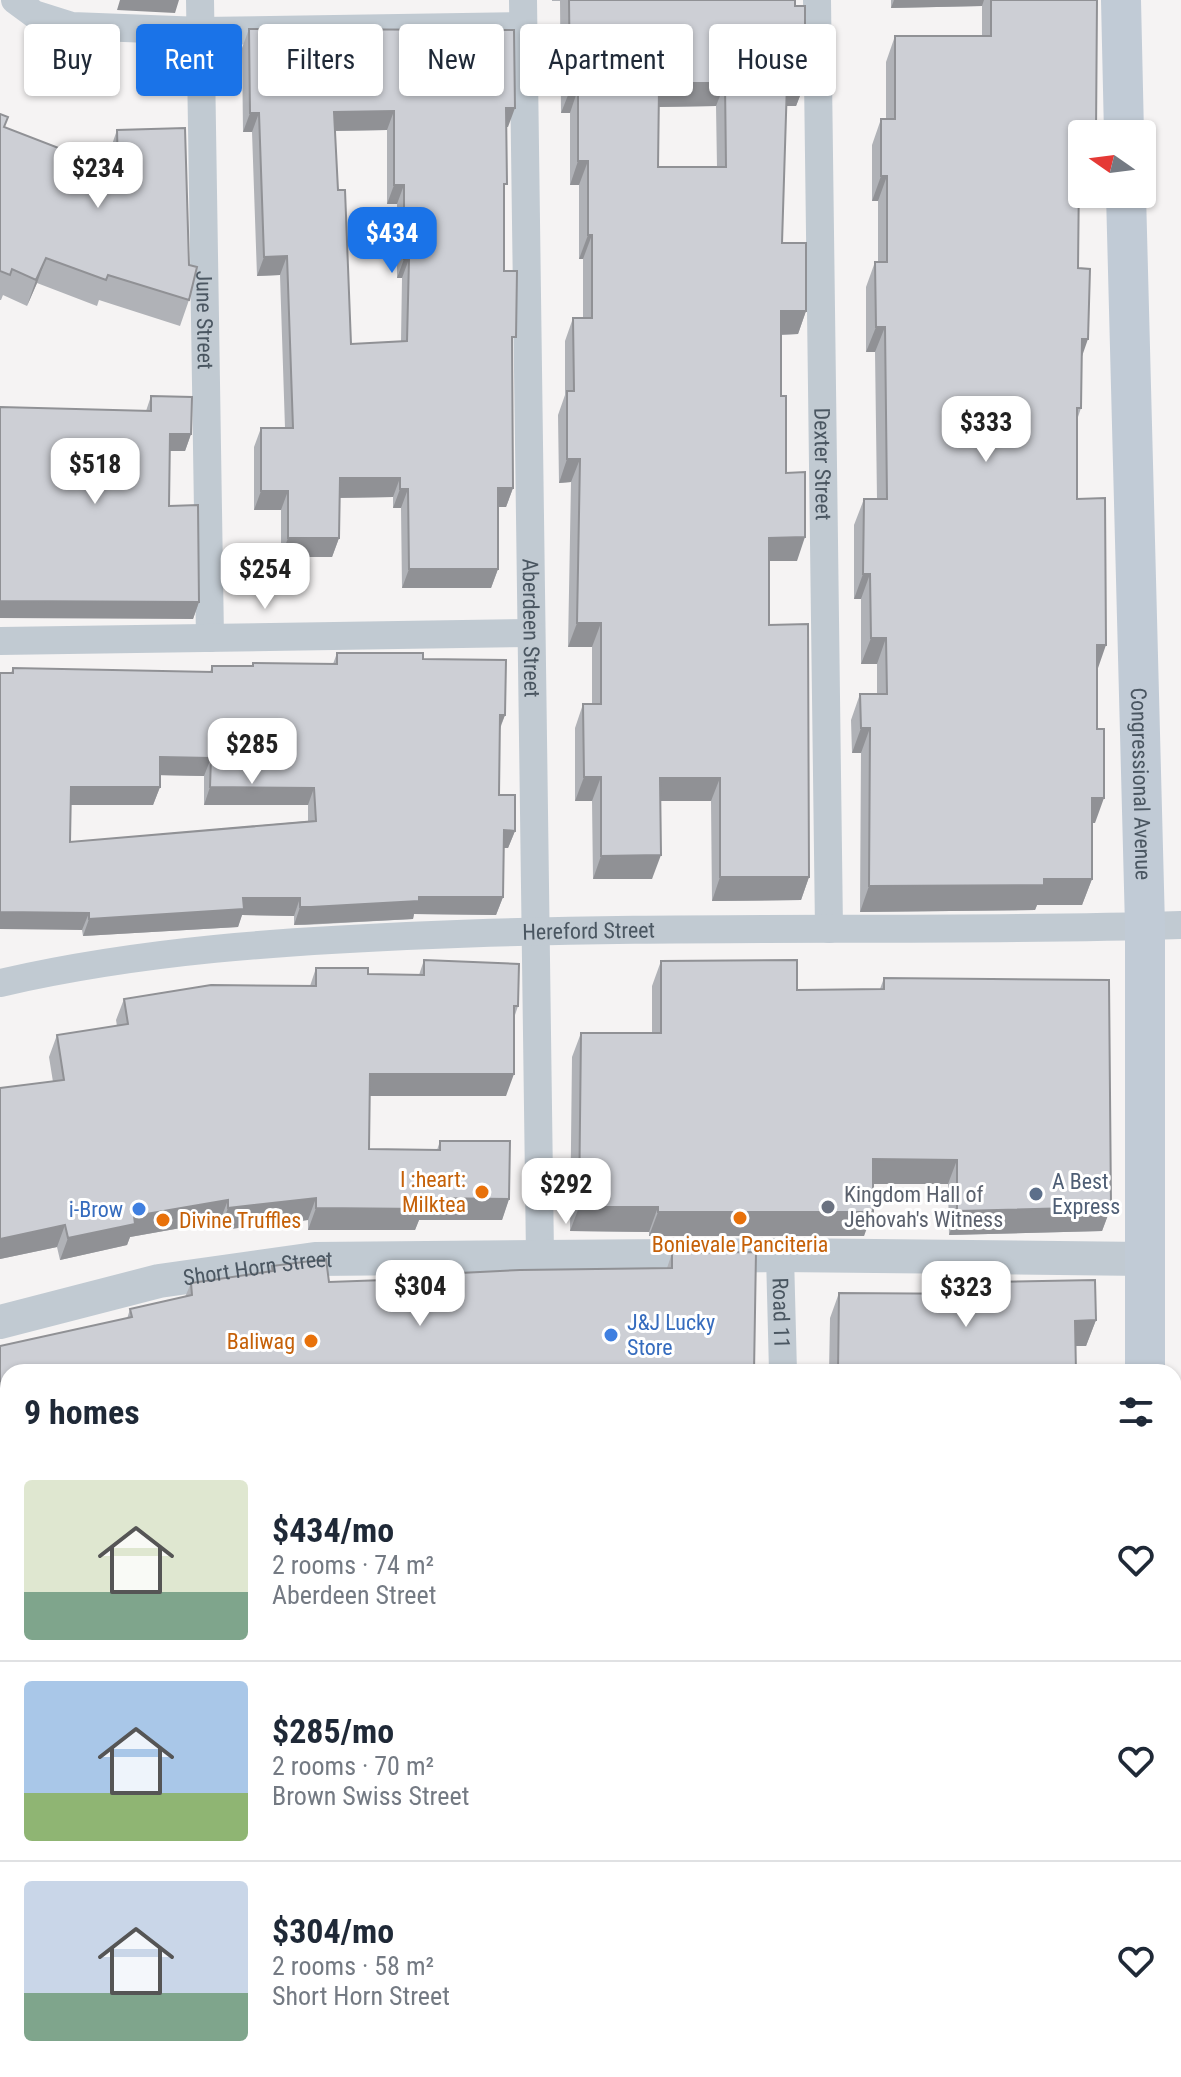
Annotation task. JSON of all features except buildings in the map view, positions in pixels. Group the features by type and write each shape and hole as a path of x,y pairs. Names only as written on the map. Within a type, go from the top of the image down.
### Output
{"main road":[{"path":"1121,0 1124,120"},
{"name":"Congressional Avenue","path":"1127,208 1163,926 1145,1259 1145,1364"}],"street":[{"path":"15,0 34,14 72,26 136,28"},
{"name":"June Street","path":"200,0 202,24"},
{"name":"Dexter Street","path":"817,0 829,929"},
{"path":"242,29 523,13"},
{"name":"Aberdeen Street","path":"523,13 540,1255"},
{"name":"June Street","path":"203,96 210,638"},
{"path":"0,641 531,633"},
{"name":"Hereford Street","path":"0,983 119,958 266,942 536,930 1163,926"},
{"name":"Short Horn Street","path":"0,1322 159,1281 315,1259 780,1255 1145,1259"},
{"name":"Road 11","path":"780,1255 783,1364"}],"place":[{"name":"I :heart: Milktea","path":"482,1192"},
{"name":"A Best Express","path":"1036,1194"},
{"name":"Kingdom Hall of Jehovah's Witness","path":"828,1207"},
{"name":"i-Brow","path":"139,1209"},
{"name":"Bonievale Panciteria","path":"740,1218"},
{"name":"Divine Truffles","path":"163,1220"},
{"name":"J&J Lucky Store","path":"611,1335"},
{"name":"Baliwag","path":"311,1341"}]}
